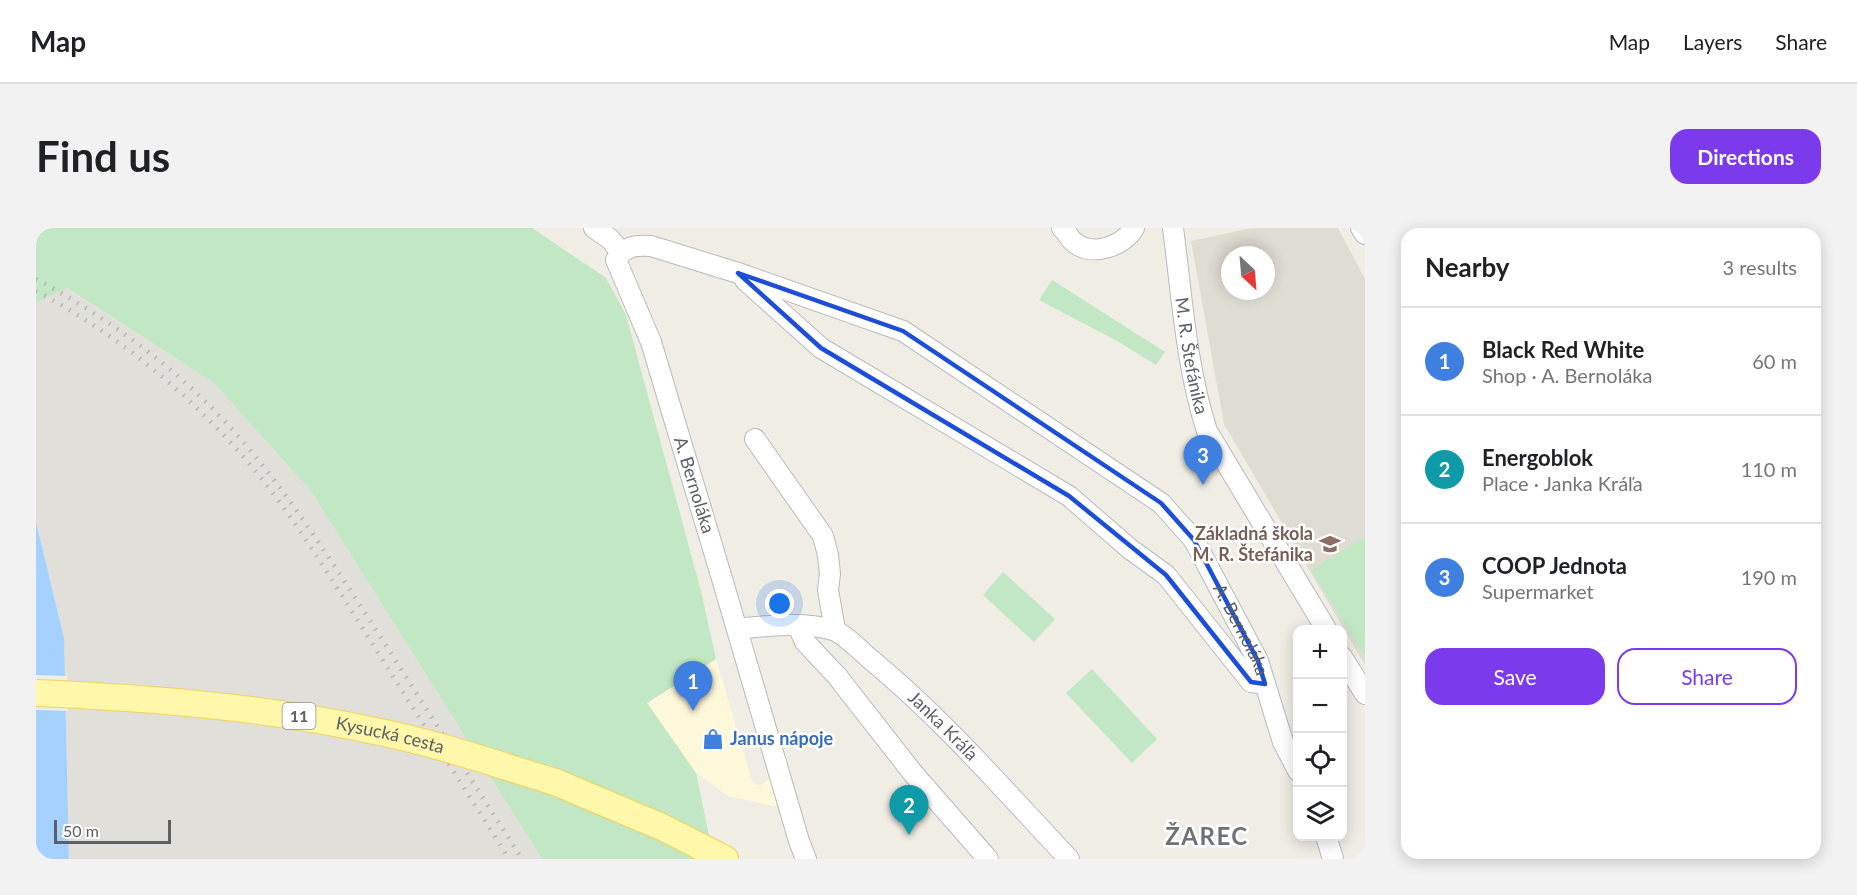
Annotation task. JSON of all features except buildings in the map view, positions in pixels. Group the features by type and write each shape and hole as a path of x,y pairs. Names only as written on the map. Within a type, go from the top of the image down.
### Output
{"main road":[{"name":"Kysucká cesta","path":"36,693 231,706 378,731 555,782 662,827 725,859"}],"street":[{"path":"594,228 610,239 621,252"},
{"path":"1062,228 1074,243 1092,250 1116,245 1134,228"},
{"name":"M. R. Štefánika","path":"1173,228 1192,372 1197,401 1207,431 1323,625"},
{"path":"1361,228 1365,234"},
{"name":"A. Bernoláka","path":"798,853 737,628 651,342 616,260 621,252 636,244 651,246 738,273 903,331 1161,503 1194,540 1258,661 1283,742 1293,761"},
{"name":"A. Bernoláka","path":"738,273 822,348 1069,496 1130,549 1166,575 1251,682 1265,684"},
{"path":"737,628 798,626 835,630 828,590 830,574 828,555 823,536 755,438"},
{"path":"798,626 805,642 837,676 912,772 988,859"},
{"name":"Janka Kráľa","path":"835,630 891,676 931,713 1069,859"},
{"path":"1347,665 1365,694"},
{"path":"1327,841 1333,859"}],"highlighted area":[{"path":"738,273 903,331 1161,503 1194,540 1258,661 1265,684 1251,682 1166,575 1069,496 821,348"}],"shaded area":[{"name":"Základná škola M. R. Štefánika","path":"1252,228 1338,228 1365,279 1365,665 1347,634 1347,625 1342,625 1224,424 1191,241"},
{"path":"66,288 214,383 311,491 542,859 69,859 64,638 36,522 36,303"},
{"path":"716,659 753,784 761,785 772,777 780,807 730,797 696,773 647,703"}],"green space":[{"path":"36,228 532,228 606,278 626,315 701,591 716,659 647,703 696,773 714,859 542,859 311,491 214,383 67,288 36,303"},
{"path":"1052,280 1165,352 1156,365 1119,342 1039,300"},
{"path":"1365,537 1365,657 1347,625 1311,570"},
{"path":"1003,572 1055,619 1034,642 983,595"},
{"path":"1092,669 1157,739 1132,763 1066,693"}],"water":[{"path":"36,522 64,638 69,859 36,859"}],"pier":[{"path":"36,675 67,676 68,711 36,710"}],"railway":[{"path":"36,279 105,320 148,351 208,404 256,457 299,514 339,573 522,859"},
{"path":"36,291 96,327 153,369 205,416 253,468 317,556 509,859"}],"place":[{"name":"COOP Jednota","path":"1203,485"},
{"name":"Základná škola M. R. Štefánika","path":"1330,544"},
{"name":"Black Red White","path":"693,711"},
{"name":"Janus nápoje","path":"713,739"},
{"name":"Energoblok","path":"909,835"}],"district":[{"name":"ŽAREC","path":"1207,837"}]}
